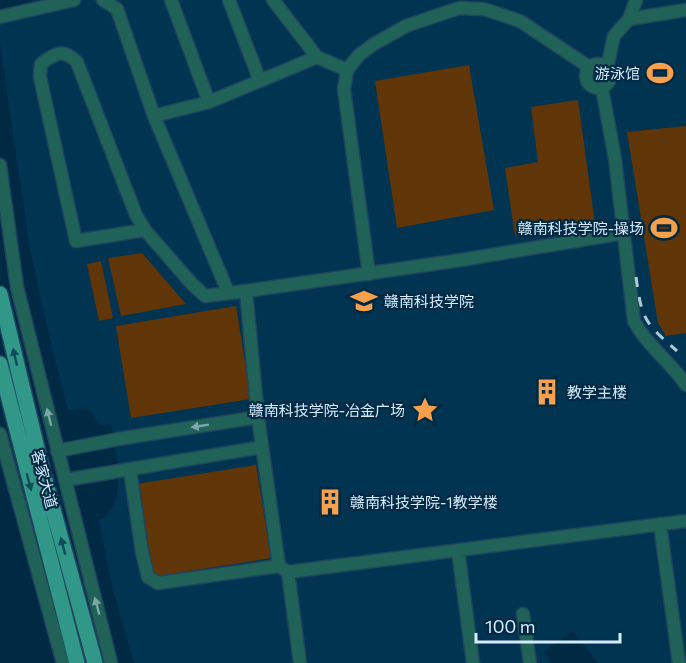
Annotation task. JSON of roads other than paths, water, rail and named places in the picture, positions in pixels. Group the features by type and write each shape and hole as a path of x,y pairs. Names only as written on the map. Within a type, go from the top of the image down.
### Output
{"main road":[{"name":"客家大道","path":"0,294 42,469 96,663"},
{"name":"客家大道","path":"0,364 77,663"}],"street":[{"path":"0,17 74,0"},
{"path":"103,0 117,9 154,116 228,292"},
{"path":"171,0 209,102"},
{"path":"229,0 260,81"},
{"path":"273,0 317,57 347,70"},
{"path":"607,68 596,64 590,67 586,74 587,82 594,88 602,88 609,81 610,74 607,68 614,36 629,19 636,0"},
{"path":"369,274 344,89 347,70 359,56 406,26 459,4 484,9 520,21 590,67"},
{"path":"629,19 686,10"},
{"path":"145,230 76,241 40,77 41,64 51,56 61,53 69,54 77,62 136,214 145,230 205,296 369,274 624,233"},
{"path":"154,116 209,102 317,57"},
{"path":"602,88 615,159 634,321 642,336 686,385"},
{"path":"0,165 17,287 111,663"},
{"path":"246,291 262,447 300,663"},
{"path":"57,451 258,417"},
{"path":"0,434 63,663"},
{"path":"65,480 262,447"},
{"path":"130,470 142,552 148,576 158,583 458,550 686,521"},
{"path":"660,524 679,663"},
{"path":"458,550 473,663"},
{"path":"523,614 530,663"}],"railway":[{"path":"636,277 640,303 646,319 677,351"}],"place":[{"name":"游泳馆","path":"660,73"},
{"name":"赣南科技学院-操场","path":"664,228"},
{"name":"赣南科技学院","path":"364,301"},
{"name":"教学主楼","path":"547,392"},
{"name":"赣南科技学院-冶金广场","path":"425,410"},
{"name":"赣南科技学院-1教学楼","path":"330,502"}]}
